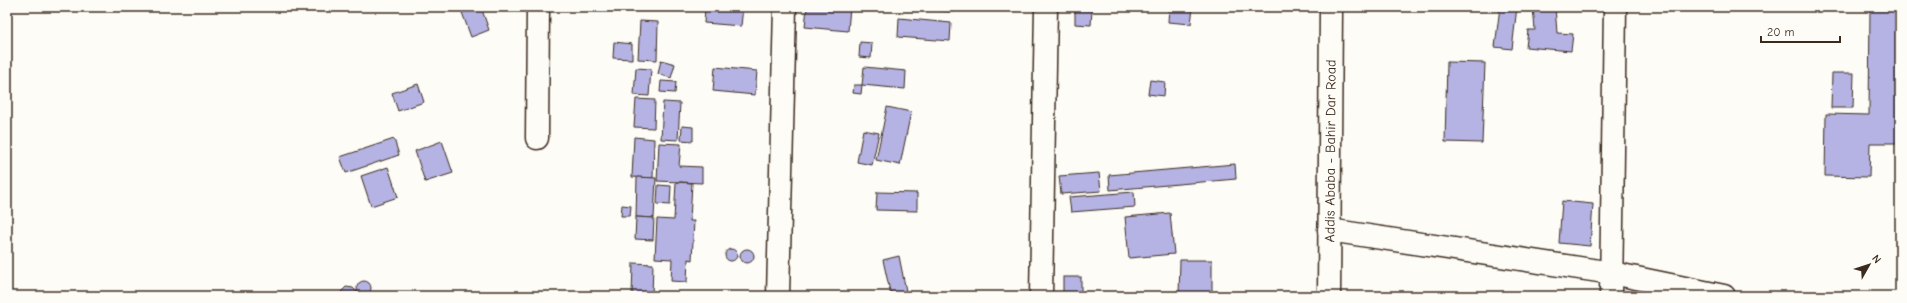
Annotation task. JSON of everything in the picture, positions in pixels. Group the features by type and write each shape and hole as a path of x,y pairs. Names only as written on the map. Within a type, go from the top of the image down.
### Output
{"main road":[{"path":"537,138 538,7"},
{"path":"778,296 785,7"},
{"path":"1041,296 1046,7"},
{"name":"Addis Ababa - Bahir Dar Road","path":"1329,296 1331,7"},
{"path":"1611,296 1615,7"},
{"path":"1329,230 1612,273 1724,296"}],"building":[{"path":"460,7 481,7 489,30 471,37"},
{"path":"705,7 743,7 741,26 704,23"},
{"path":"807,7 850,7 848,31 805,27"},
{"path":"923,7 955,7 954,12 923,9"},
{"path":"1169,7 1193,7 1191,24 1168,22"},
{"path":"1500,7 1517,7 1512,49 1495,47"},
{"path":"1533,7 1555,7 1557,33 1573,34 1571,51 1526,47 1528,30 1535,30"},
{"path":"1870,7 1900,7 1900,143 1870,143 1869,177 1825,176 1826,114 1869,115"},
{"path":"1075,9 1092,10 1091,25 1075,24"},
{"path":"899,18 951,23 950,41 898,37"},
{"path":"640,21 658,22 657,60 638,59"},
{"path":"614,42 632,44 632,59 613,58"},
{"path":"860,42 872,43 871,58 859,57"},
{"path":"661,60 675,64 671,78 658,74"},
{"path":"1447,62 1485,63 1482,143 1445,142"},
{"path":"715,67 757,71 755,95 713,91"},
{"path":"864,67 906,71 905,89 862,85"},
{"path":"636,68 651,69 649,96 634,95"},
{"path":"1832,73 1854,73 1853,108 1831,108"},
{"path":"1150,80 1165,82 1164,96 1148,94"},
{"path":"661,81 676,82 675,93 660,92"},
{"path":"418,84 424,102 398,111 392,93"},
{"path":"854,85 862,85 861,94 853,93"},
{"path":"636,99 655,100 654,128 634,127"},
{"path":"663,102 680,103 678,140 661,139"},
{"path":"887,107 911,112 900,165 876,160"},
{"path":"682,126 693,127 693,141 681,140"},
{"path":"863,130 879,133 872,165 857,162"},
{"path":"634,137 654,139 653,178 632,177"},
{"path":"394,139 399,155 346,173 340,157"},
{"path":"442,141 453,173 425,182 415,151"},
{"path":"659,143 681,144 679,166 702,167 702,183 657,181"},
{"path":"1235,164 1236,179 1110,190 1109,175"},
{"path":"388,167 398,197 371,206 361,176"},
{"path":"1099,173 1101,191 1061,194 1059,176"},
{"path":"637,177 656,178 654,218 636,217"},
{"path":"676,182 692,183 690,221 694,221 692,260 688,259 687,282 671,281 672,259 655,258 657,219 674,220"},
{"path":"658,185 671,186 670,205 657,204"},
{"path":"877,192 917,193 917,211 876,210"},
{"path":"1134,192 1135,207 1071,212 1069,197"},
{"path":"1562,201 1593,204 1590,246 1559,243"},
{"path":"622,205 631,206 630,216 621,216"},
{"path":"1170,213 1174,254 1129,258 1125,217"},
{"path":"636,217 654,218 653,240 635,239"},
{"path":"733,249 736,250 736,260 729,261 726,260 725,253 726,250"},
{"path":"747,249 752,251 754,256 752,261 747,263 742,261 740,256 742,251"},
{"path":"899,256 907,296 891,296 883,260"},
{"path":"1180,260 1212,260 1212,296 1179,296"},
{"path":"633,263 653,264 652,296 632,295"},
{"path":"1063,277 1081,277 1081,296 1063,296"},
{"path":"364,281 369,283 371,288 369,293 364,295 359,293 357,288 359,283"},
{"path":"346,287 353,288 358,293 358,296 341,296 341,292"}]}
